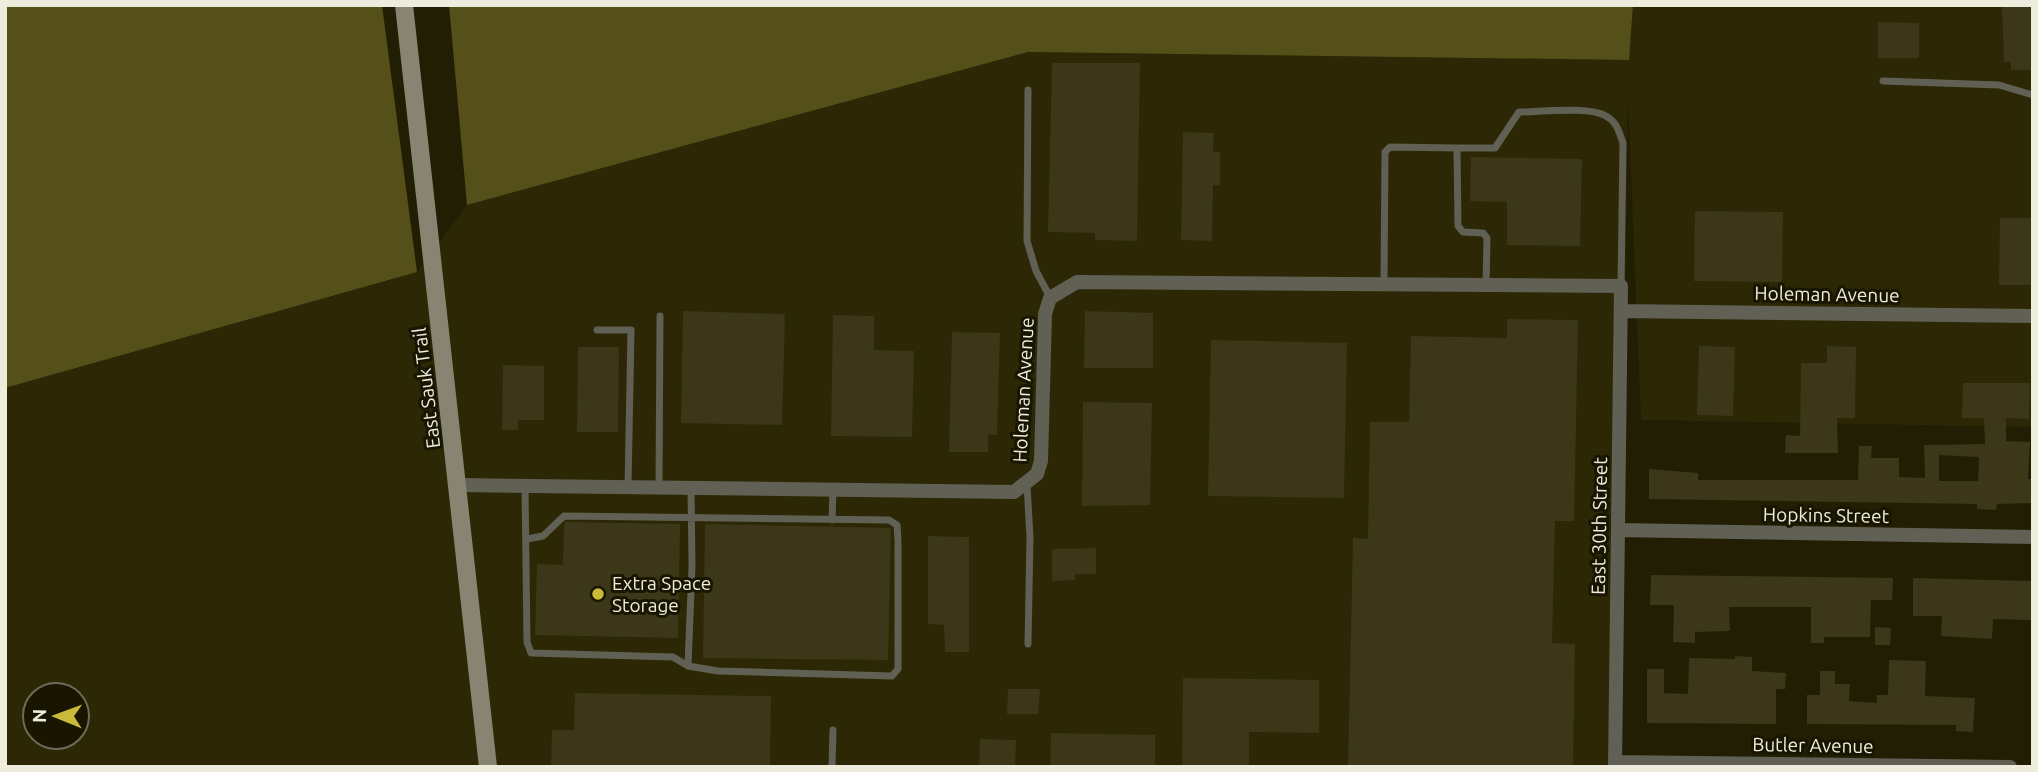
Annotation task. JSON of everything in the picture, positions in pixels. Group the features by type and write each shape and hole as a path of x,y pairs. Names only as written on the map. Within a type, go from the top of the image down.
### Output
{"main road":[{"name":"East Sauk Trail","path":"404,5 488,767"}],"street":[{"name":"Holeman Avenue","path":"458,485 1014,492 1027,485 1037,474 1041,461 1045,314 1050,298 1076,282 1621,286"},
{"name":"East 30th Street","path":"1615,764 1621,286"},
{"name":"Holeman Avenue","path":"1621,311 2033,316"},
{"name":"Hopkins Street","path":"1618,530 2033,537"},
{"name":"Butler Avenue","path":"1615,764 2010,767"}],"lane":[{"path":"1883,81 1999,85 2033,95"},
{"path":"1028,90 1027,240 1036,271 1050,298"},
{"path":"1384,285 1385,152 1390,147 1495,148 1519,112 1590,112 1605,115 1617,125 1623,143 1621,286"},
{"path":"1457,148 1458,226 1463,232 1483,233 1487,238 1486,286"},
{"path":"659,487 660,316"},
{"path":"597,330 631,330 628,487"},
{"path":"525,485 527,642 531,653 673,657 688,666 718,671 896,674 899,564 897,525 889,520 564,516 543,536 527,539"},
{"path":"1027,485 1030,537 1028,644"},
{"path":"688,666 691,488"},
{"path":"832,490 832,520"},
{"path":"832,767 833,730"}],"shaded area":[{"path":"5,5 382,5 417,272 5,388"},
{"path":"449,5 1633,5 1629,60 1028,52 467,205"},
{"path":"1633,5 2033,5 2033,427 1641,420 1628,98 1618,767 5,767 5,388 417,272 467,205 1028,52 1628,60"}],"building":[{"path":"2002,5 2033,5 2033,70 2011,70 2011,62 2004,62"},
{"path":"1878,22 1919,23 1919,58 1878,58"},
{"path":"1052,63 1140,63 1137,241 1095,240 1095,233 1048,232"},
{"path":"1183,132 1214,133 1213,152 1220,152 1220,185 1213,185 1212,241 1181,240"},
{"path":"1471,157 1582,159 1580,246 1507,245 1507,202 1470,201"},
{"path":"1695,211 1783,212 1782,282 1694,281"},
{"path":"2000,218 2033,218 2033,285 1999,285"},
{"path":"683,311 785,314 782,425 681,423"},
{"path":"1085,311 1153,313 1153,368 1084,368"},
{"path":"833,315 874,316 874,350 914,351 912,437 831,436"},
{"path":"1507,319 1578,320 1574,521 1555,521 1552,643 1575,644 1573,767 1348,767 1353,538 1368,539 1370,422 1409,422 1411,336 1507,338"},
{"path":"952,332 1000,333 997,435 988,435 988,452 949,452"},
{"path":"1211,340 1347,343 1344,498 1208,496"},
{"path":"1699,346 1735,347 1733,416 1697,415"},
{"path":"1827,346 1856,347 1855,418 1837,418 1838,453 1785,453 1786,435 1800,436 1801,363 1827,363"},
{"path":"578,347 619,347 618,432 577,432"},
{"path":"503,365 544,366 544,420 518,420 518,430 502,430"},
{"path":"1963,383 2030,383 2029,419 2006,418 2006,441 2030,442 2028,479 2033,479 2033,503 1997,504 1996,510 1977,509 1977,504 1649,499 1649,469 1698,473 1698,480 1858,480 1859,446 1872,446 1871,458 1899,458 1899,477 1925,478 1924,445 1985,444 1984,418 1962,418","holes":["1939,455 1979,457 1978,481 1939,481"]},
{"path":"1083,402 1152,403 1150,505 1082,506"},
{"path":"566,522 680,524 678,638 535,635 537,564 563,565"},
{"path":"705,524 891,528 888,660 703,658"},
{"path":"928,536 969,537 969,652 945,652 944,625 928,624"},
{"path":"1096,548 1096,574 1075,574 1075,580 1052,581 1052,549"},
{"path":"1651,575 1893,578 1892,600 1871,600 1870,637 1824,637 1824,643 1811,643 1811,607 1729,607 1730,631 1695,632 1695,643 1673,642 1674,605 1650,605"},
{"path":"1913,578 2031,581 2031,620 1993,619 1992,639 1941,636 1942,616 1913,616"},
{"path":"1875,627 1891,628 1890,645 1875,645"},
{"path":"1735,656 1752,657 1752,671 1786,673 1785,689 1776,689 1776,724 1647,723 1647,669 1664,669 1664,693 1688,694 1689,658 1735,659"},
{"path":"1889,660 1926,661 1925,696 1975,698 1973,732 1956,731 1956,725 1807,724 1807,695 1820,695 1820,671 1835,671 1835,684 1850,684 1849,701 1877,703 1877,695 1888,695"},
{"path":"1183,678 1319,680 1319,733 1249,732 1249,767 1182,767"},
{"path":"1008,689 1040,689 1038,714 1007,714"},
{"path":"575,693 771,696 770,767 551,767 552,730 574,730"},
{"path":"1051,733 1155,735 1155,767 1050,767"},
{"path":"980,739 1016,740 1015,767 979,767"}],"place":[{"name":"Extra Space Storage","path":"598,594"}]}
